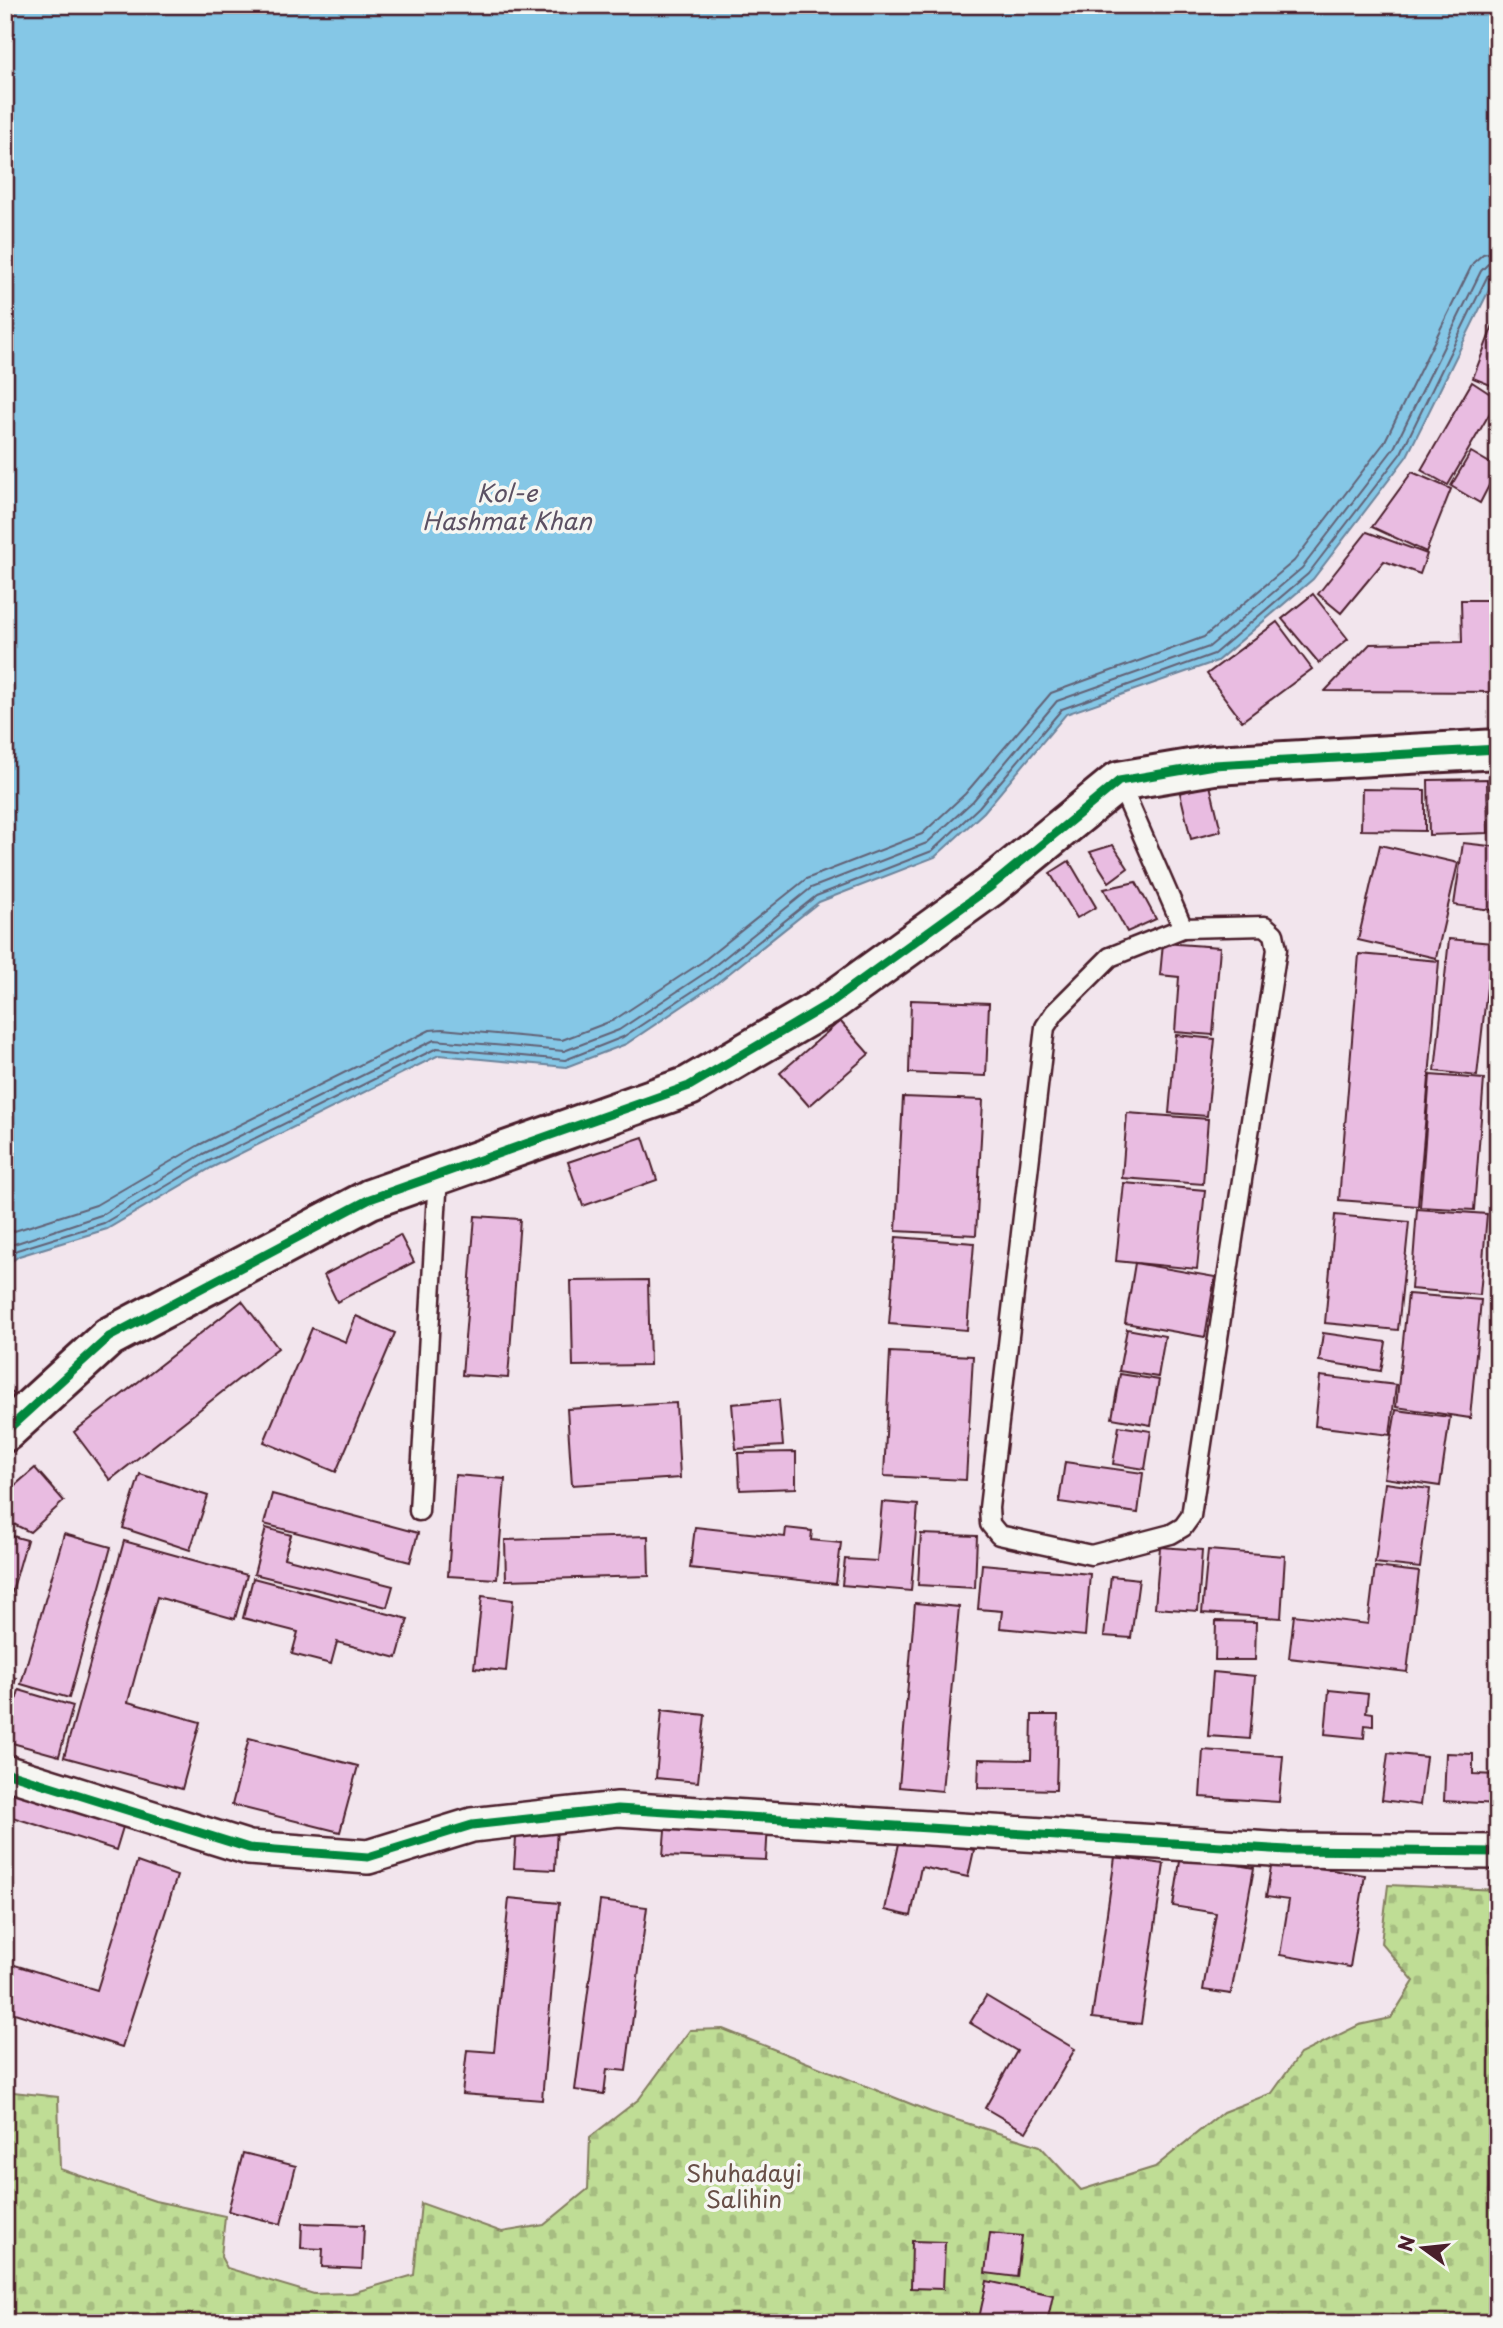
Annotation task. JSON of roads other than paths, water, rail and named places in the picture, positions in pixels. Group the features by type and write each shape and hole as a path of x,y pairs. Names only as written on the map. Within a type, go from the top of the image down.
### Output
{"street":[{"path":"5,1432 109,1336 370,1199 701,1080 827,1005 990,887 1119,781 1214,765 1498,749"},
{"path":"5,1772 248,1848 368,1857 472,1825 618,1809 1287,1850 1498,1852"}],"lane":[{"path":"1119,781 1183,928"},
{"path":"1265,926 1274,934 1277,949 1191,1516 1183,1527 1171,1534 1091,1555 999,1535 990,1524 989,1508 1045,1027 1055,1012 1110,957 1183,928 1265,926"},
{"path":"419,1510 438,1175"}],"water":[{"name":"Kol-e Hashmat Khan","path":"5,5 1498,5 1498,272 1407,456 1313,579 1217,661 1066,714 984,812 935,857 819,902 717,983 626,1044 566,1067 439,1055 211,1168 107,1229 19,1256 5,1266"}],"park label":[{"name":"Shuhadayi Salihin","path":"744,2187"}]}
